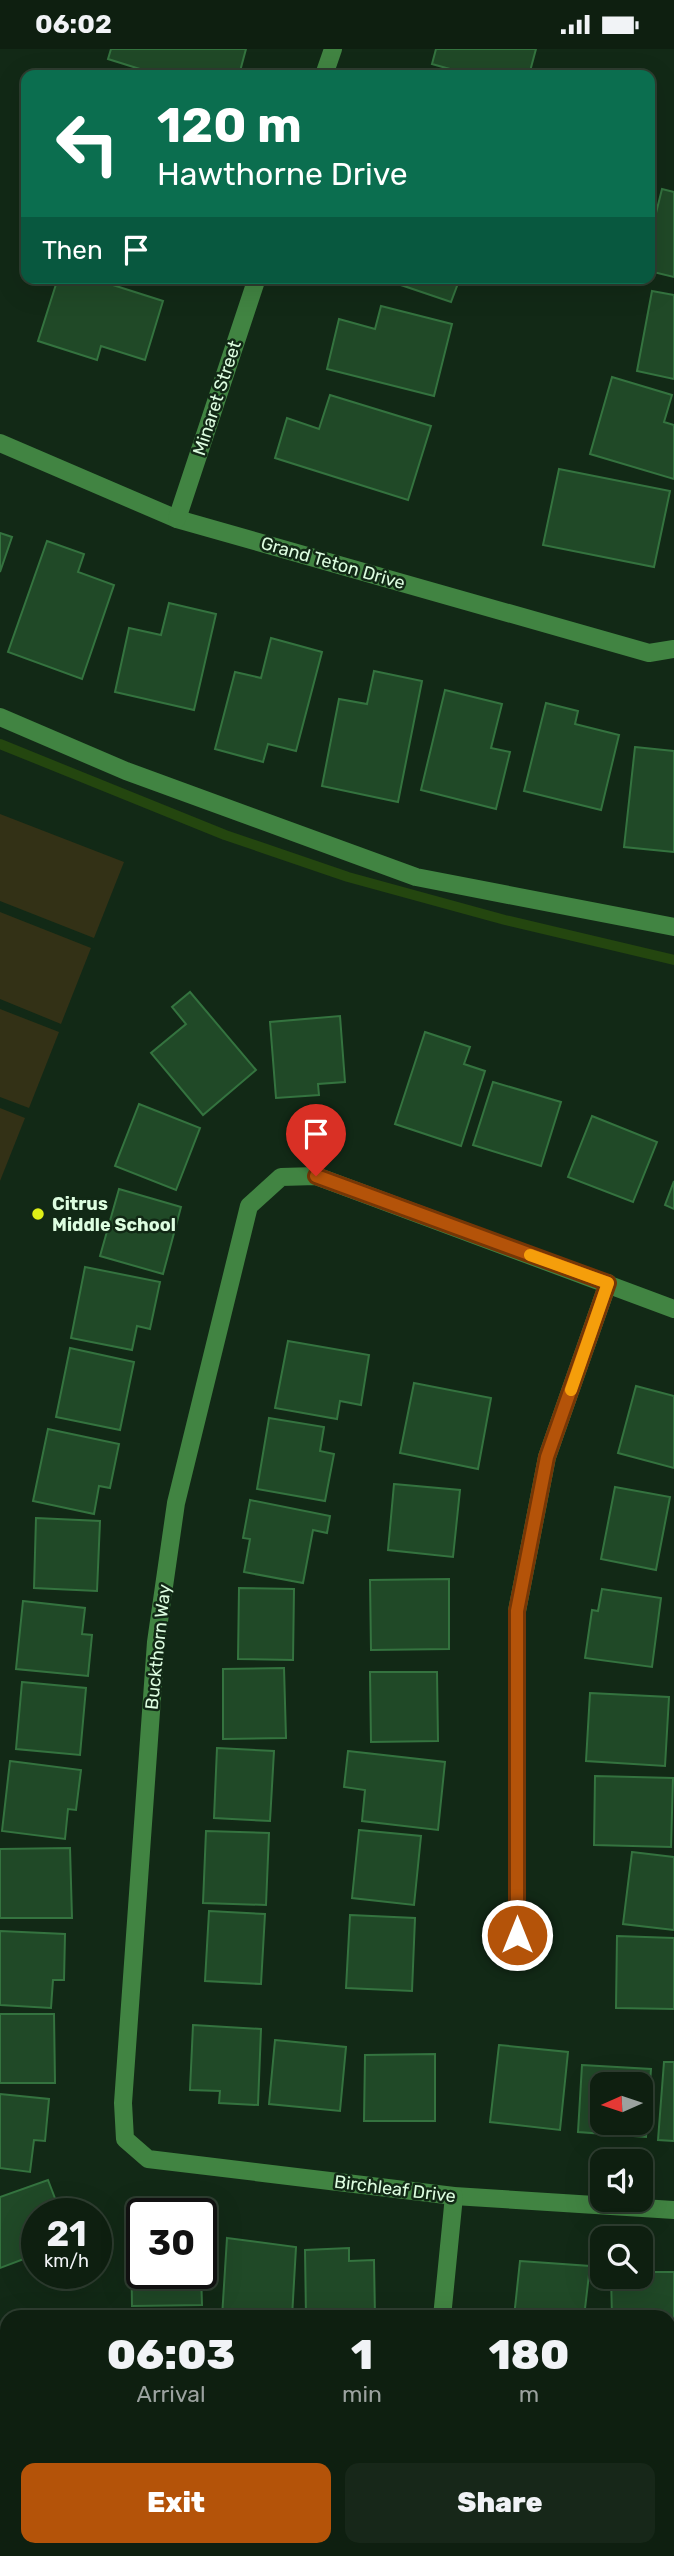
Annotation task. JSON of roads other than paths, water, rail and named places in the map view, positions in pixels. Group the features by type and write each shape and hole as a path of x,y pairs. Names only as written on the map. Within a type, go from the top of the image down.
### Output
{"street":[{"path":"326,70 333,49"},
{"name":"Minaret Street","path":"177,519 255,284"},
{"name":"Grand Teton Drive","path":"0,443 177,519 649,653 674,649"},
{"path":"0,717 126,771 416,877 674,927"},
{"name":"Buckthorn Way","path":"125,2139 123,2103 156,1642 176,1503 250,1206 281,1177 316,1176 608,1283"},
{"path":"517,1935 517,1611 547,1457 608,1283 674,1309"},
{"name":"Birchleaf Drive","path":"125,2139 148,2159 454,2196 674,2210"},
{"path":"443,2310 454,2196"}],"waterway":[{"path":"0,744 225,835 348,877 505,920 674,960"}],"place":[{"name":"Citrus Middle School","path":"38,1214"}]}
